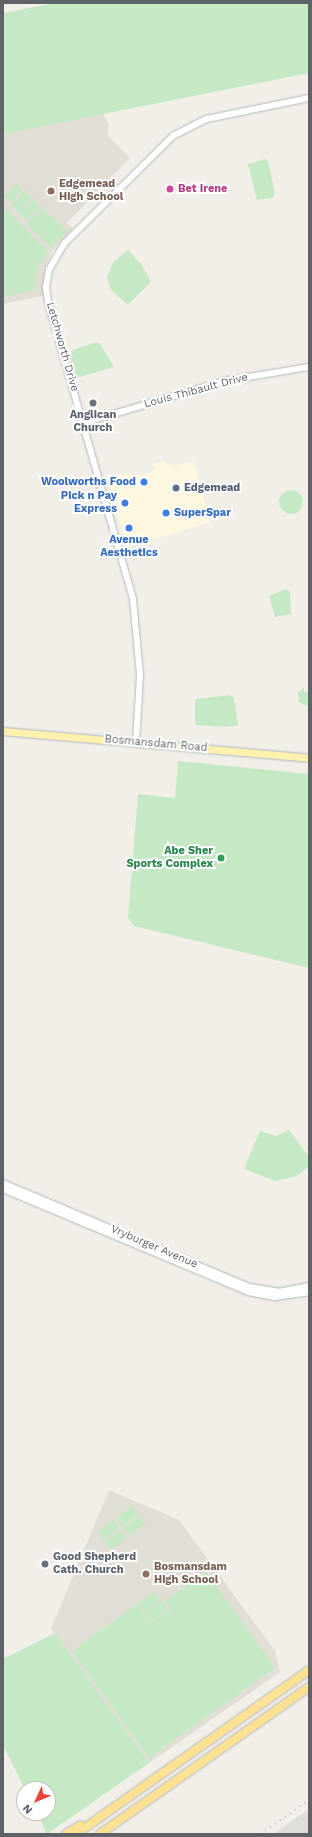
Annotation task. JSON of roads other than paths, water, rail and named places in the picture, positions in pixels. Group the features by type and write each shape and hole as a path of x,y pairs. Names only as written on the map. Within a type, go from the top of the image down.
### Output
{"highway":[{"path":"76,1834 309,1670"},
{"path":"100,1834 309,1687"},
{"path":"66,1834 106,1812"}],"main road":[{"name":"Bosmansdam Road","path":"3,731 309,758"}],"street":[{"name":"Letchworth Drive","path":"136,742 140,675 134,599 48,298 47,277 57,252 163,143 184,129 222,115 309,98"},
{"name":"Louis Thibault Drive","path":"84,423 225,381 309,367"},
{"name":"Vryburger Avenue","path":"3,1183 249,1287 280,1292 309,1286"},
{"name":"Vryburger Avenue","path":"3,1189 249,1292 274,1297 309,1292"}],"railway":[{"path":"260,1834 309,1800"}],"place":[{"name":"Bet Irene","path":"170,189"},
{"name":"Edgemead High School","path":"51,191"},
{"name":"Anglican Church","path":"93,403"},
{"name":"Woolworths Food","path":"144,482"},
{"name":"Edgemead","path":"176,488"},
{"name":"Pick n Pay Express","path":"125,503"},
{"name":"SuperSpar","path":"166,513"},
{"name":"Avenue Aesthetics","path":"129,528"},
{"name":"Abe Sher Sports Complex","path":"221,858"},
{"name":"Good Shepherd Cath. Church","path":"45,1564"},
{"name":"Bosmansdam High School","path":"146,1574"}]}
